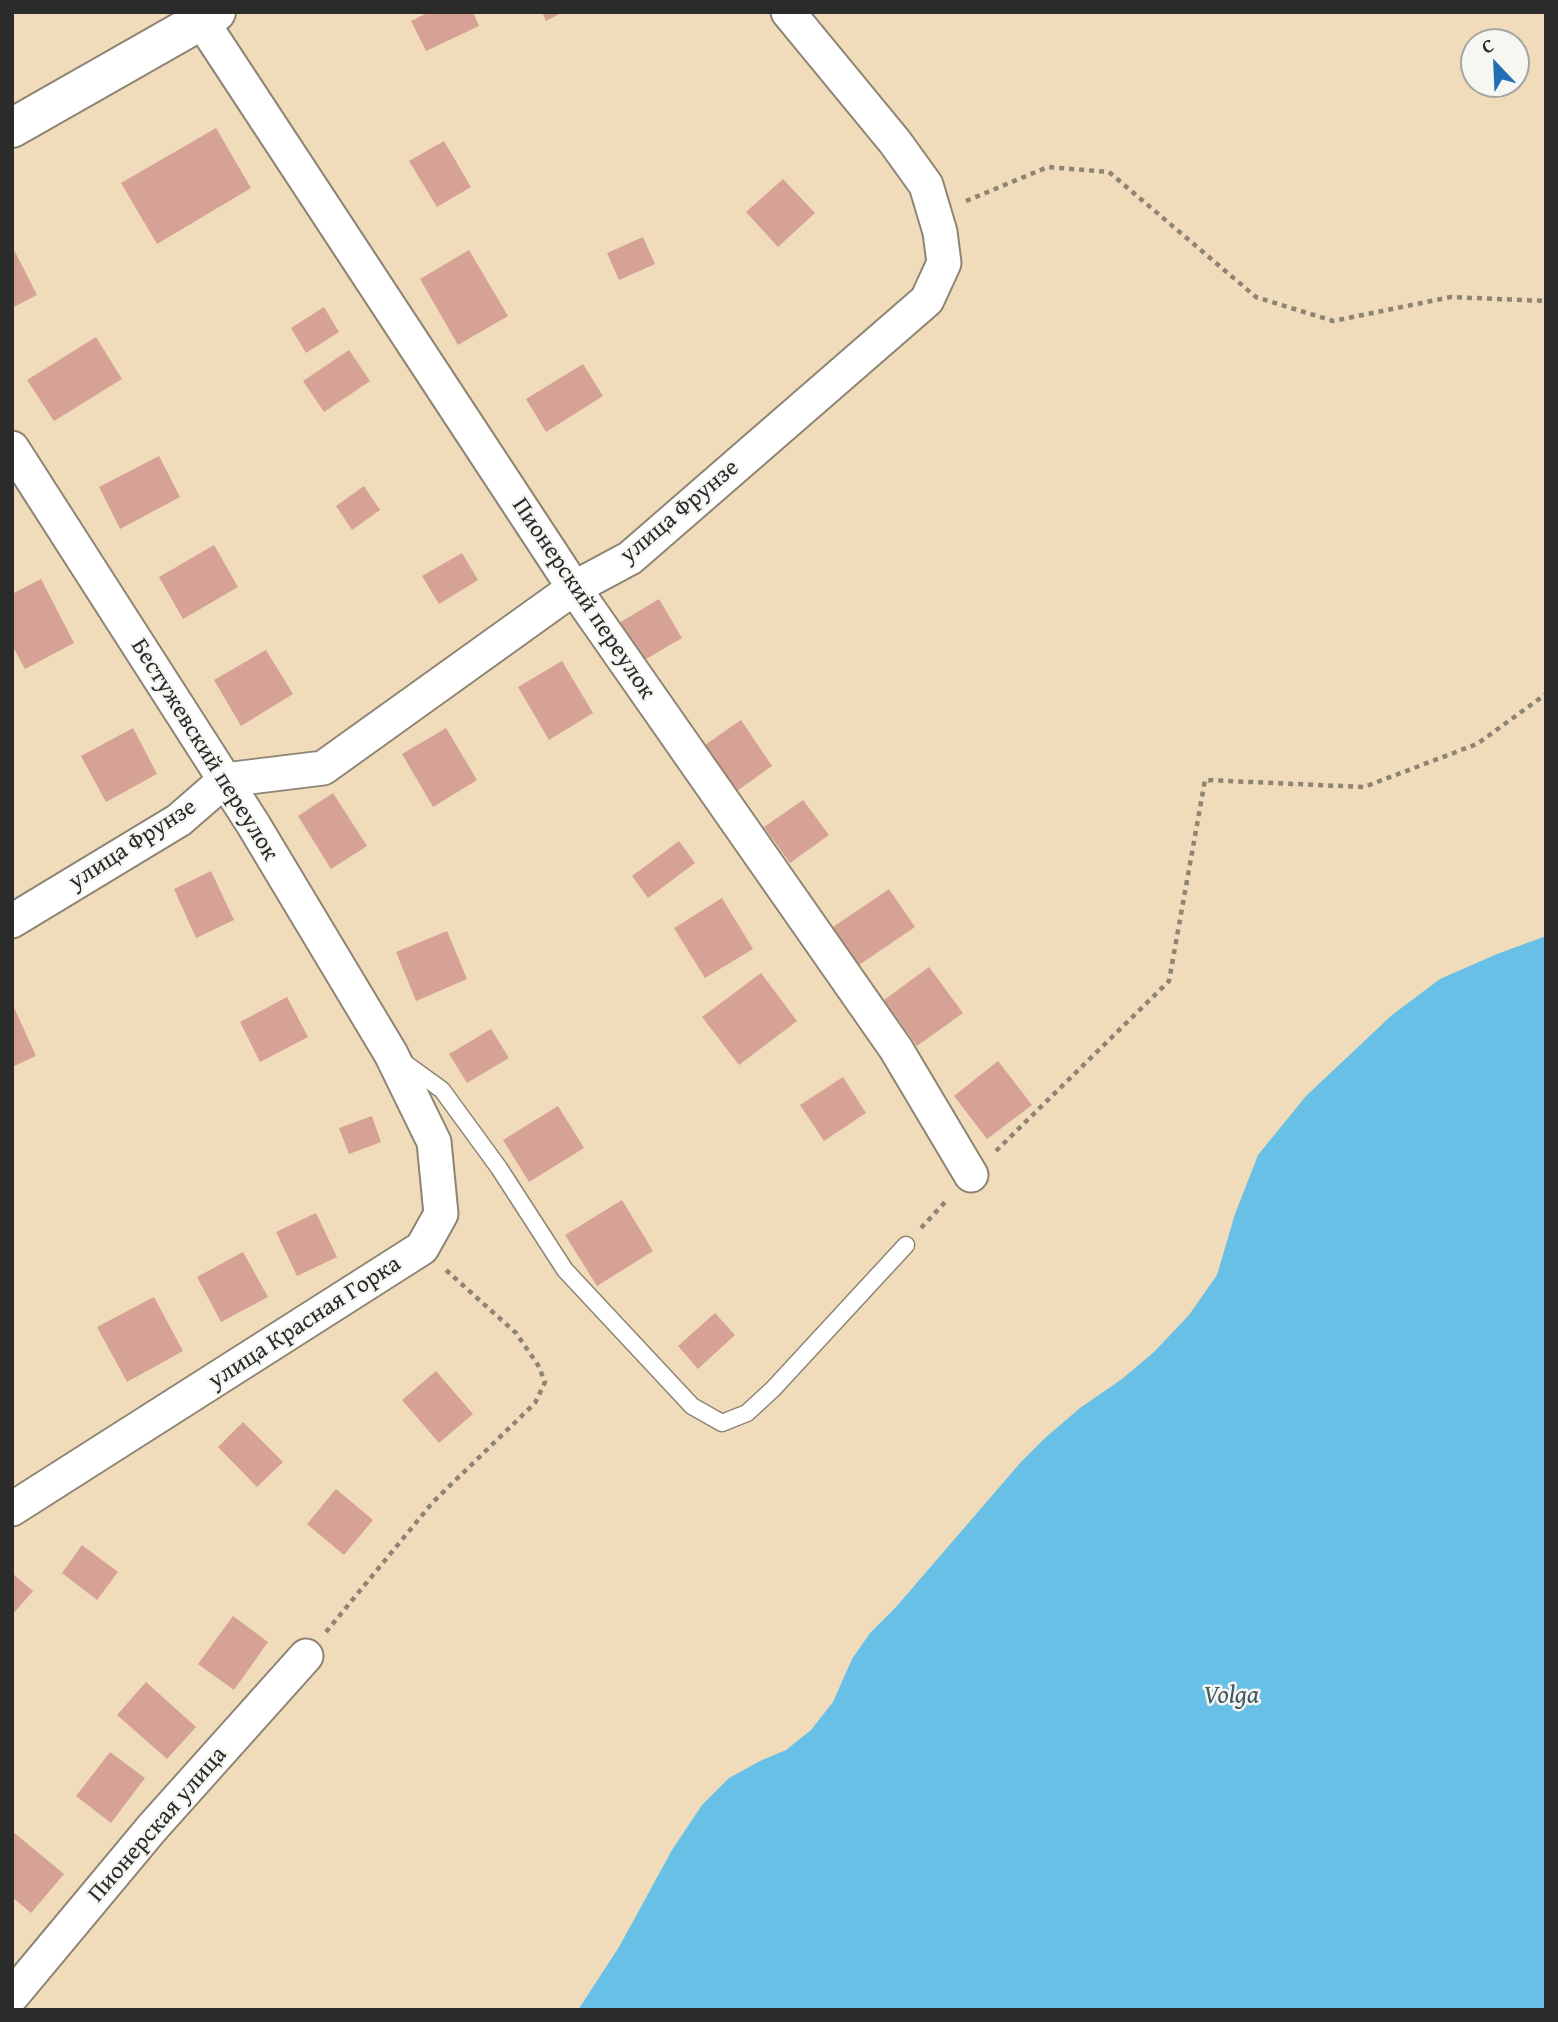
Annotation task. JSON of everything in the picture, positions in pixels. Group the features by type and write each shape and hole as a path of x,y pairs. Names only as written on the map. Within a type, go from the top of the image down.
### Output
{"street":[{"name":"улица Фрунзе","path":"12,921 179,820 225,780 323,768 574,588 630,558 927,300 944,264 940,232 926,185 895,142 788,12"},
{"path":"12,128 208,16"},
{"name":"Пионерский переулок","path":"208,16 574,588 896,1049 971,1175"},
{"name":"Бестужевский переулок","path":"12,449 225,780 391,1054"},
{"name":"улица Красная Горка","path":"12,1509 422,1248 441,1214 434,1142 391,1054"},
{"name":"Пионерская улица","path":"12,1996 152,1828 306,1656"}],"lane":[{"path":"391,1054 442,1090 499,1168 565,1270 692,1406 722,1423 747,1413 773,1388 906,1245"}],"path":[{"path":"926,185 967,201 1048,167 1109,172 1256,297 1333,321 1451,297 1546,301"},
{"path":"906,1245 971,1175 1169,981 1205,780 1364,787 1476,744 1546,694"},
{"path":"306,1656 433,1502 535,1403 545,1382 538,1365 516,1333 422,1248"}],"water":[{"name":"Volga","path":"1546,936 1546,2010 578,2010 619,1947 672,1850 702,1805 729,1778 786,1750 811,1730 833,1702 852,1659 870,1633 896,1607 1021,1462 1080,1408 1122,1379 1154,1352 1189,1315 1217,1275 1235,1214 1258,1155 1306,1096 1392,1015 1440,979"}],"building":[{"path":"429,12 473,12 479,26 426,51 411,21"},
{"path":"542,12 563,12 546,21"},
{"path":"216,128 251,188 157,244 121,183"},
{"path":"444,141 471,187 437,207 409,161"},
{"path":"783,179 815,213 778,247 746,212"},
{"path":"643,237 655,264 619,280 607,253"},
{"path":"12,246 37,295 12,308"},
{"path":"469,250 508,316 458,345 420,279"},
{"path":"324,307 339,332 306,353 291,328"},
{"path":"96,337 122,379 54,421 27,380"},
{"path":"349,350 370,381 324,412 303,381"},
{"path":"583,364 603,396 546,432 526,399"},
{"path":"159,456 180,497 120,529 99,487"},
{"path":"364,486 380,510 352,530 336,506"},
{"path":"214,545 238,587 183,619 159,577"},
{"path":"462,553 478,580 439,604 422,576"},
{"path":"41,579 74,643 25,669 12,645 12,594"},
{"path":"659,599 682,638 641,662 619,623"},
{"path":"266,650 293,694 241,726 214,680"},
{"path":"562,661 593,713 549,740 518,687"},
{"path":"741,720 772,766 734,793 702,747"},
{"path":"133,728 157,774 106,802 81,756"},
{"path":"446,728 477,780 433,807 402,754"},
{"path":"333,793 367,846 331,869 298,816"},
{"path":"803,800 829,835 790,863 764,827"},
{"path":"679,841 695,863 648,898 632,876"},
{"path":"211,871 234,920 196,938 174,889"},
{"path":"889,889 915,927 859,965 833,927"},
{"path":"722,898 753,949 705,978 674,928"},
{"path":"447,931 467,979 416,1001 396,952"},
{"path":"929,967 963,1013 917,1046 884,1000"},
{"path":"761,973 797,1021 739,1065 702,1017"},
{"path":"287,997 308,1037 260,1062 240,1022"},
{"path":"12,1003 36,1056 12,1067"},
{"path":"491,1029 509,1058 467,1083 449,1054"},
{"path":"998,1061 1032,1105 987,1139 954,1096"},
{"path":"843,1077 866,1113 824,1141 800,1105"},
{"path":"558,1106 584,1148 529,1182 503,1140"},
{"path":"372,1116 381,1142 349,1154 339,1128"},
{"path":"622,1200 653,1251 597,1286 565,1235"},
{"path":"316,1213 337,1257 297,1276 276,1232"},
{"path":"243,1252 268,1297 221,1322 197,1277"},
{"path":"154,1297 183,1351 127,1382 97,1327"},
{"path":"715,1313 735,1335 698,1369 678,1346"},
{"path":"436,1371 473,1414 439,1443 402,1400"},
{"path":"243,1422 283,1462 257,1487 218,1447"},
{"path":"336,1489 373,1520 344,1555 307,1524"},
{"path":"82,1545 118,1572 97,1600 62,1573"},
{"path":"12,1573 33,1591 12,1615"},
{"path":"233,1616 268,1642 234,1690 198,1664"},
{"path":"146,1682 196,1727 167,1759 117,1715"},
{"path":"110,1752 145,1778 111,1823 76,1796"},
{"path":"12,1831 64,1874 31,1913 12,1897"}]}
